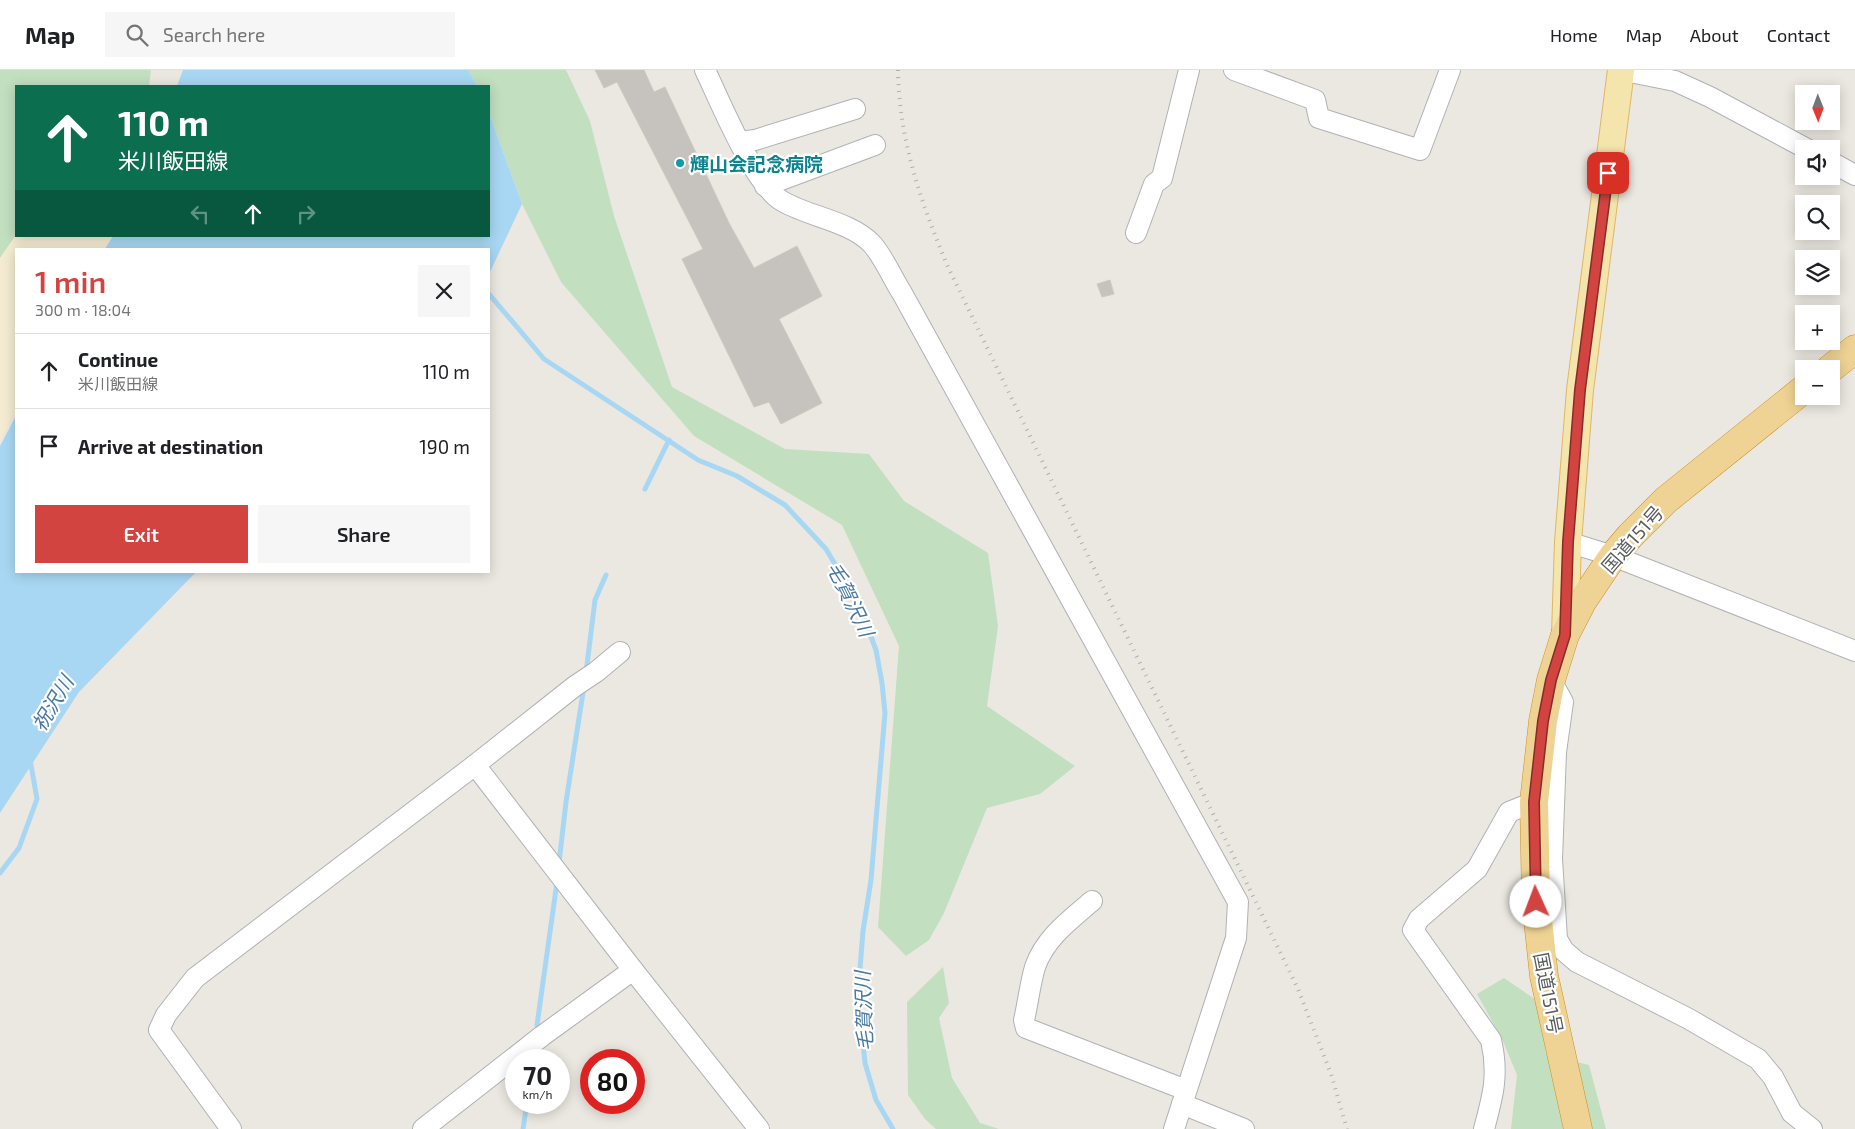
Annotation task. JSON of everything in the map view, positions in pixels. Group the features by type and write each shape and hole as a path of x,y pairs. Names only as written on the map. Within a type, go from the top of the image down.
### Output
{"highway":[{"path":"1840,361 1855,349"},
{"name":"国道151号","path":"1578,1129 1544,976 1539,940 1534,802 1543,721 1551,680 1565,635 1582,602 1613,556 1666,500 1795,396"}],"main road":[{"path":"1565,635 1568,542 1581,381 1621,70"}],"street":[{"path":"705,70 740,142 765,186 782,201 859,234 872,245 902,293 1238,902 1236,938 1174,1129"},
{"path":"1136,233 1154,184 1162,178 1189,70"},
{"path":"1234,70 1315,100 1319,118 1420,150 1450,70"},
{"path":"1621,70 1675,81 1710,97 1795,143"},
{"path":"740,142 755,140 855,109"},
{"path":"765,186 875,145"},
{"path":"1840,167 1855,175"},
{"path":"1568,542 1613,556 1855,651"},
{"path":"231,1129 160,1034 159,1030 166,1015 195,978 620,652"},
{"path":"1551,680 1563,702 1556,752 1552,858 1557,939 1564,951 1578,962 1689,1019 1758,1059 1773,1077 1792,1113 1812,1129"},
{"path":"475,765 633,970 759,1129"},
{"path":"1484,1129 1495,1090 1494,1053 1491,1040 1413,930 1419,918 1477,869 1509,812 1534,802"},
{"path":"1092,901 1055,932 1042,952 1035,968 1024,1020 1026,1028 1184,1097 1244,1129"},
{"path":"423,1129 542,1036 633,970"}],"green space":[{"path":"0,70 151,70 149,85 15,85 15,236 0,258"},
{"path":"468,70 566,70 590,121 614,216 672,387 785,449 869,454 904,501 988,553 998,626 987,706 1075,766 1040,794 987,808 944,913 929,940 906,956 878,927 899,646 842,525 694,436 561,282 522,204 490,116 490,85 476,85"},
{"path":"943,967 949,1003 939,1018 952,1078 980,1123 999,1129 936,1129 925,1119 908,1095 907,1002"},
{"path":"1504,978 1539,1002 1546,1054 1589,1065 1606,1129 1511,1129 1517,1075 1503,1041 1477,994"}],"sand":[{"path":"15,236 112,237 106,248 15,248 15,415 0,440 0,258"}],"water":[{"path":"183,70 468,70 476,85 177,85"},
{"path":"490,116 522,204 490,272 490,248 106,248 112,237 490,237"},
{"path":"15,418 15,573 195,573 79,692 0,813 0,446"}],"building":[{"path":"595,70 644,70 654,92 665,87 729,223 754,268 797,246 822,296 779,319 822,403 781,424 769,402 754,407 682,259 703,249 617,82 604,88"},
{"path":"1110,280 1114,294 1102,297 1097,284"}],"waterway":[{"name":"毛賀沢川","path":"490,295 544,359 698,460 737,476 785,505 826,549 859,605 876,650 885,713 871,880 863,931 858,994 865,1063 876,1100 893,1129"},
{"path":"645,489 669,440"},
{"path":"586,673 595,600 606,575"},
{"path":"559,863 566,802 584,686"},
{"name":"祝沢川","path":"0,873 19,848 37,799 30,759"},
{"path":"537,1025 557,882"},
{"path":"523,1129 525,1114"}],"railway":[{"path":"898,70 902,121 913,171 948,267 1298,989 1331,1074 1347,1129"}],"place":[{"name":"輝山会記念病院","path":"680,163"}],"route":[{"path":"1536,902 1534,802 1543,721 1551,680 1565,635 1568,542 1580,390 1608,173"}]}
